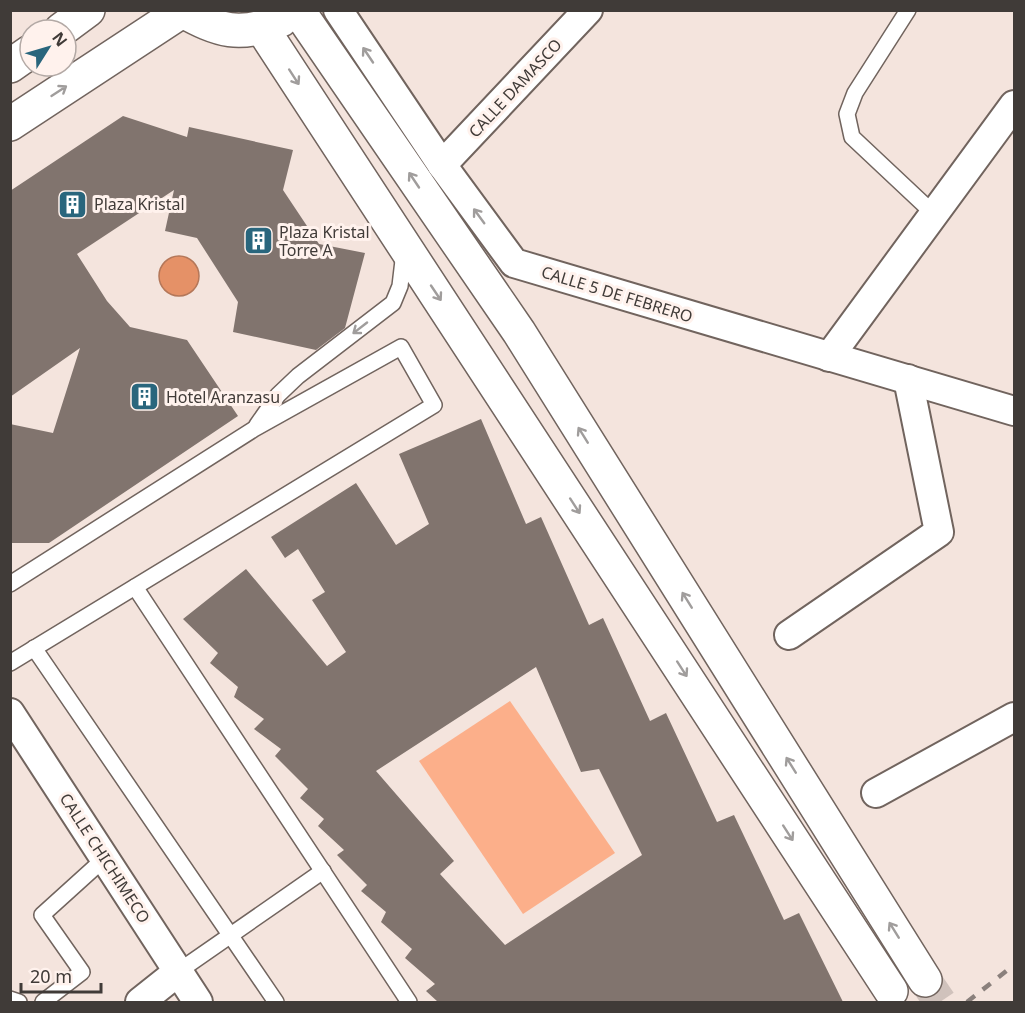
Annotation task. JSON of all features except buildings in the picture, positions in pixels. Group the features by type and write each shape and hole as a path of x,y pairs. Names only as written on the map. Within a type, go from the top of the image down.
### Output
{"main road":[{"path":"10,123 181,11 214,27 243,31 262,28 298,10 519,332 926,980"},
{"path":"262,28 891,991"}],"street":[{"name":"CALLE 5 DE FEBRERO","path":"338,10 442,165 514,263 1014,411"},
{"name":"CALLE DAMASCO","path":"442,165 588,10"},
{"path":"829,357 1014,105"},
{"path":"789,635 939,532 908,379"},
{"name":"CALLE CHICHIMECO","path":"10,713 198,1002"},
{"path":"876,793 1014,717"},
{"path":"140,1002 179,971"}],"lane":[{"path":"908,10 855,93 847,114 852,137 934,214"},
{"path":"254,429 278,395 298,376 393,303 400,286 405,246"},
{"path":"10,584 254,429 401,347 434,405 10,663"},
{"path":"135,587 409,1002"},
{"path":"34,648 276,1002"},
{"path":"43,1002 82,972 42,915 105,858"},
{"path":"179,971 323,871"},
{"path":"10,999 19,1002"}],"shaded area":[{"path":"179,256 193,262 199,276 193,290 179,296 165,290 159,276 165,262"},
{"path":"510,701 615,853 523,914 419,761"}],"tunnel":[{"path":"925,980 940,1002"}],"railway":[{"path":"967,1002 1014,965"}],"place":[{"name":"Plaza Kristal","path":"73,204"},
{"name":"Plaza Kristal Torre A","path":"258,241"},
{"name":"Hotel Aranzasu","path":"145,397"}]}
